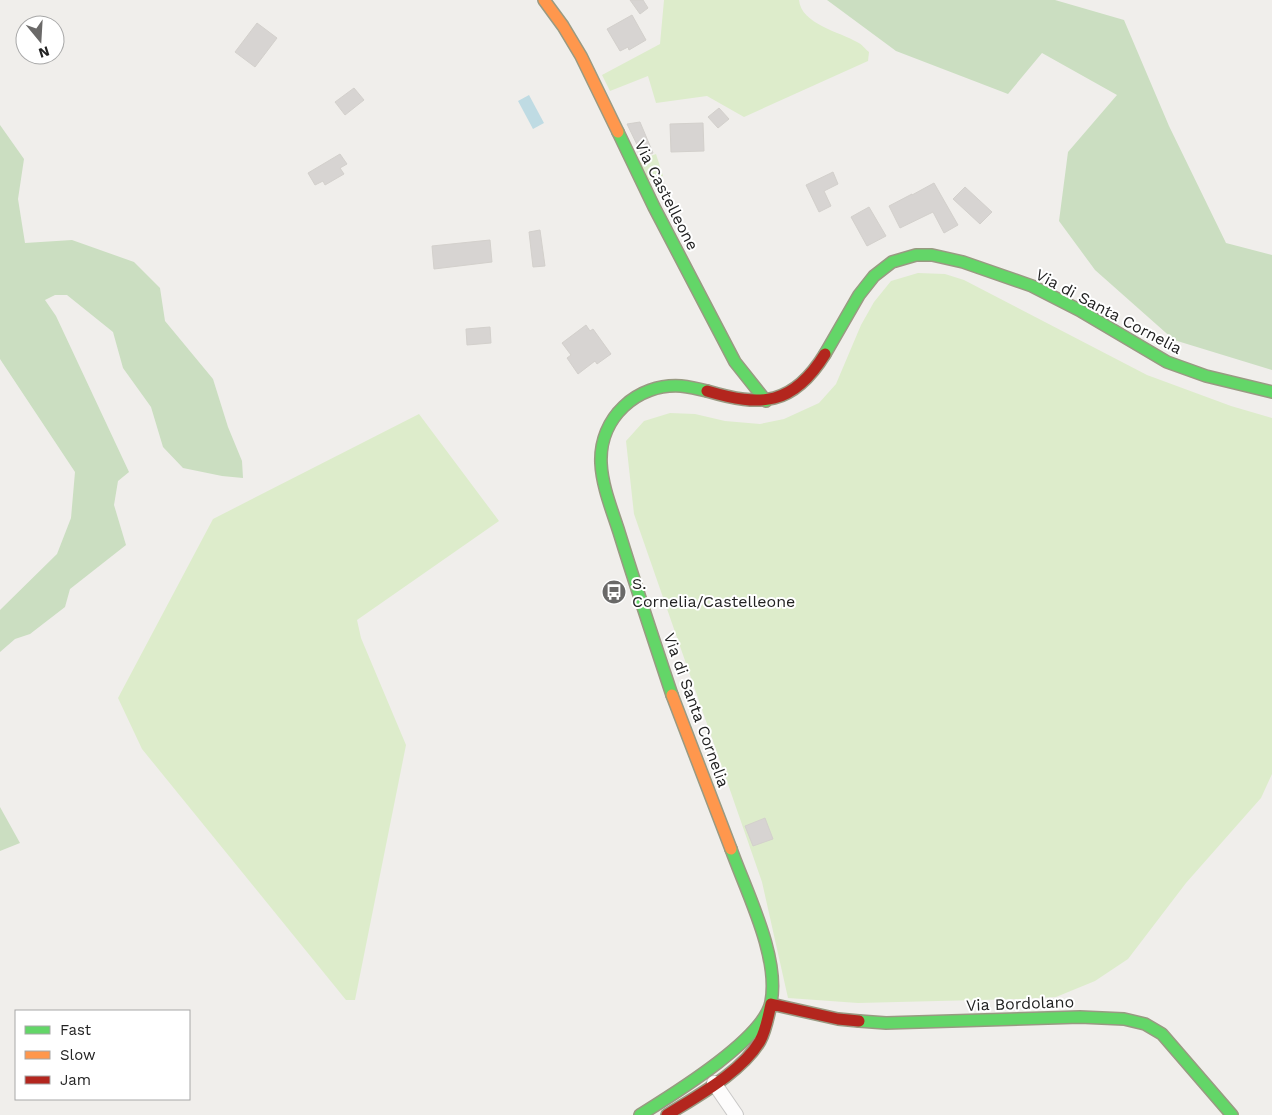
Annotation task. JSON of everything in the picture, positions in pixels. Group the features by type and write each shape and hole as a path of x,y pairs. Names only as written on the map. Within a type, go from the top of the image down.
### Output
{"street":[{"name":"Via Castelleone","path":"544,0 563,26 580,56 654,207 735,362 766,401"},
{"name":"Via di Santa Cornelia","path":"668,1115 737,1067 757,1046 764,1031 771,1004 771,970 767,951 751,903 684,729 654,642 602,476 600,460 602,437 614,414 630,401 658,389 683,386 741,402 766,401 790,392 808,378 828,352 847,313 862,289 876,273 900,258 926,254 955,259 996,272 1048,293 1167,362 1185,370 1272,392"},
{"path":"640,1115 727,1055 754,1030 771,1004"},
{"name":"Via Bordolano","path":"771,1004 838,1019 886,1023 1080,1017 1136,1021 1151,1026 1162,1034 1232,1115"},
{"path":"714,1083 736,1115"}],"green space":[{"path":"664,0 799,0 801,8 814,21 862,45 869,52 868,61 744,117 707,96 656,103 648,76 610,91 602,75 660,44"},
{"path":"827,0 1055,0 1124,20 1169,126 1226,243 1272,255 1272,370 1174,340 1095,270 1059,221 1068,152 1117,95 1042,53 1008,94 896,51"},
{"path":"0,125 24,159 18,199 25,243 72,240 134,262 160,288 165,321 213,379 228,427 242,461 243,478 183,468 163,447 151,407 123,368 113,332 67,295 55,295 45,300 56,316 129,472 118,481 114,505 126,545 70,589 65,607 30,634 15,639 0,652 0,610 57,554 71,518 75,472 0,359"},
{"path":"656,154 663,176 647,181 637,161"},
{"path":"918,273 945,274 964,280 1147,375 1231,406 1272,418 1272,774 1261,798 1186,883 1128,959 1095,981 1056,997 858,1003 788,998 762,882 634,514 626,441 644,421 670,413 695,414 725,421 760,424 784,419 819,403 836,384 861,325 874,302 891,281"},
{"path":"419,414 499,521 357,620 361,638 406,745 355,1000 346,1000 142,749 118,698 213,519"},
{"path":"0,807 20,843 0,851"}],"water":[{"path":"529,95 544,123 533,129 518,101"}],"building":[{"path":"630,0 643,0 648,8 640,14"},
{"path":"632,15 646,40 629,50 628,47 620,51 607,29"},
{"path":"257,23 277,38 255,67 235,52"},
{"path":"354,88 364,100 345,115 335,102"},
{"path":"719,108 729,119 718,128 708,117"},
{"path":"640,122 653,153 643,157 627,124"},
{"path":"703,123 704,151 671,152 670,124"},
{"path":"340,154 347,164 340,168 344,174 325,185 323,181 315,185 308,173"},
{"path":"833,172 838,184 824,191 831,206 819,212 806,185"},
{"path":"662,179 667,192 661,195 655,182"},
{"path":"934,183 958,225 944,233 933,212 900,228 889,206"},
{"path":"965,187 992,212 980,224 953,199"},
{"path":"869,207 886,236 867,246 851,217"},
{"path":"540,230 545,266 533,267 529,232"},
{"path":"490,240 492,262 434,269 432,246"},
{"path":"586,325 590,331 593,329 611,354 597,364 595,361 578,374 567,358 571,355 562,343"},
{"path":"490,327 491,343 467,345 466,329"},
{"path":"765,818 773,839 753,846 745,826"}],"traffic: fast":[{"path":"618,132 654,207 735,362 766,401"},
{"path":"825,354 859,295 874,276 892,262 916,255 932,255 963,262 1032,286 1079,310 1167,362 1206,376 1272,392"},
{"path":"672,695 605,489 601,463 602,447 606,432 614,418 624,406 636,397 650,390 665,387 681,386 707,391"},
{"path":"640,1115 694,1080 735,1049 765,1017 771,1002 771,965 766,945 753,904 731,849"},
{"path":"859,1021 886,1023 1080,1017 1124,1019 1145,1024 1162,1034 1232,1115"}],"traffic: slow":[{"path":"544,0 563,26 581,56 618,132"},
{"path":"672,695 731,849"}],"traffic: jam":[{"path":"707,391 744,399 760,400 774,398 788,393 801,384 825,354"},
{"path":"667,1115 731,1073 742,1063 762,1037 771,1004 838,1019 859,1021"}],"place":[{"name":"S. Cornelia/Castelleone","path":"614,592"}]}
